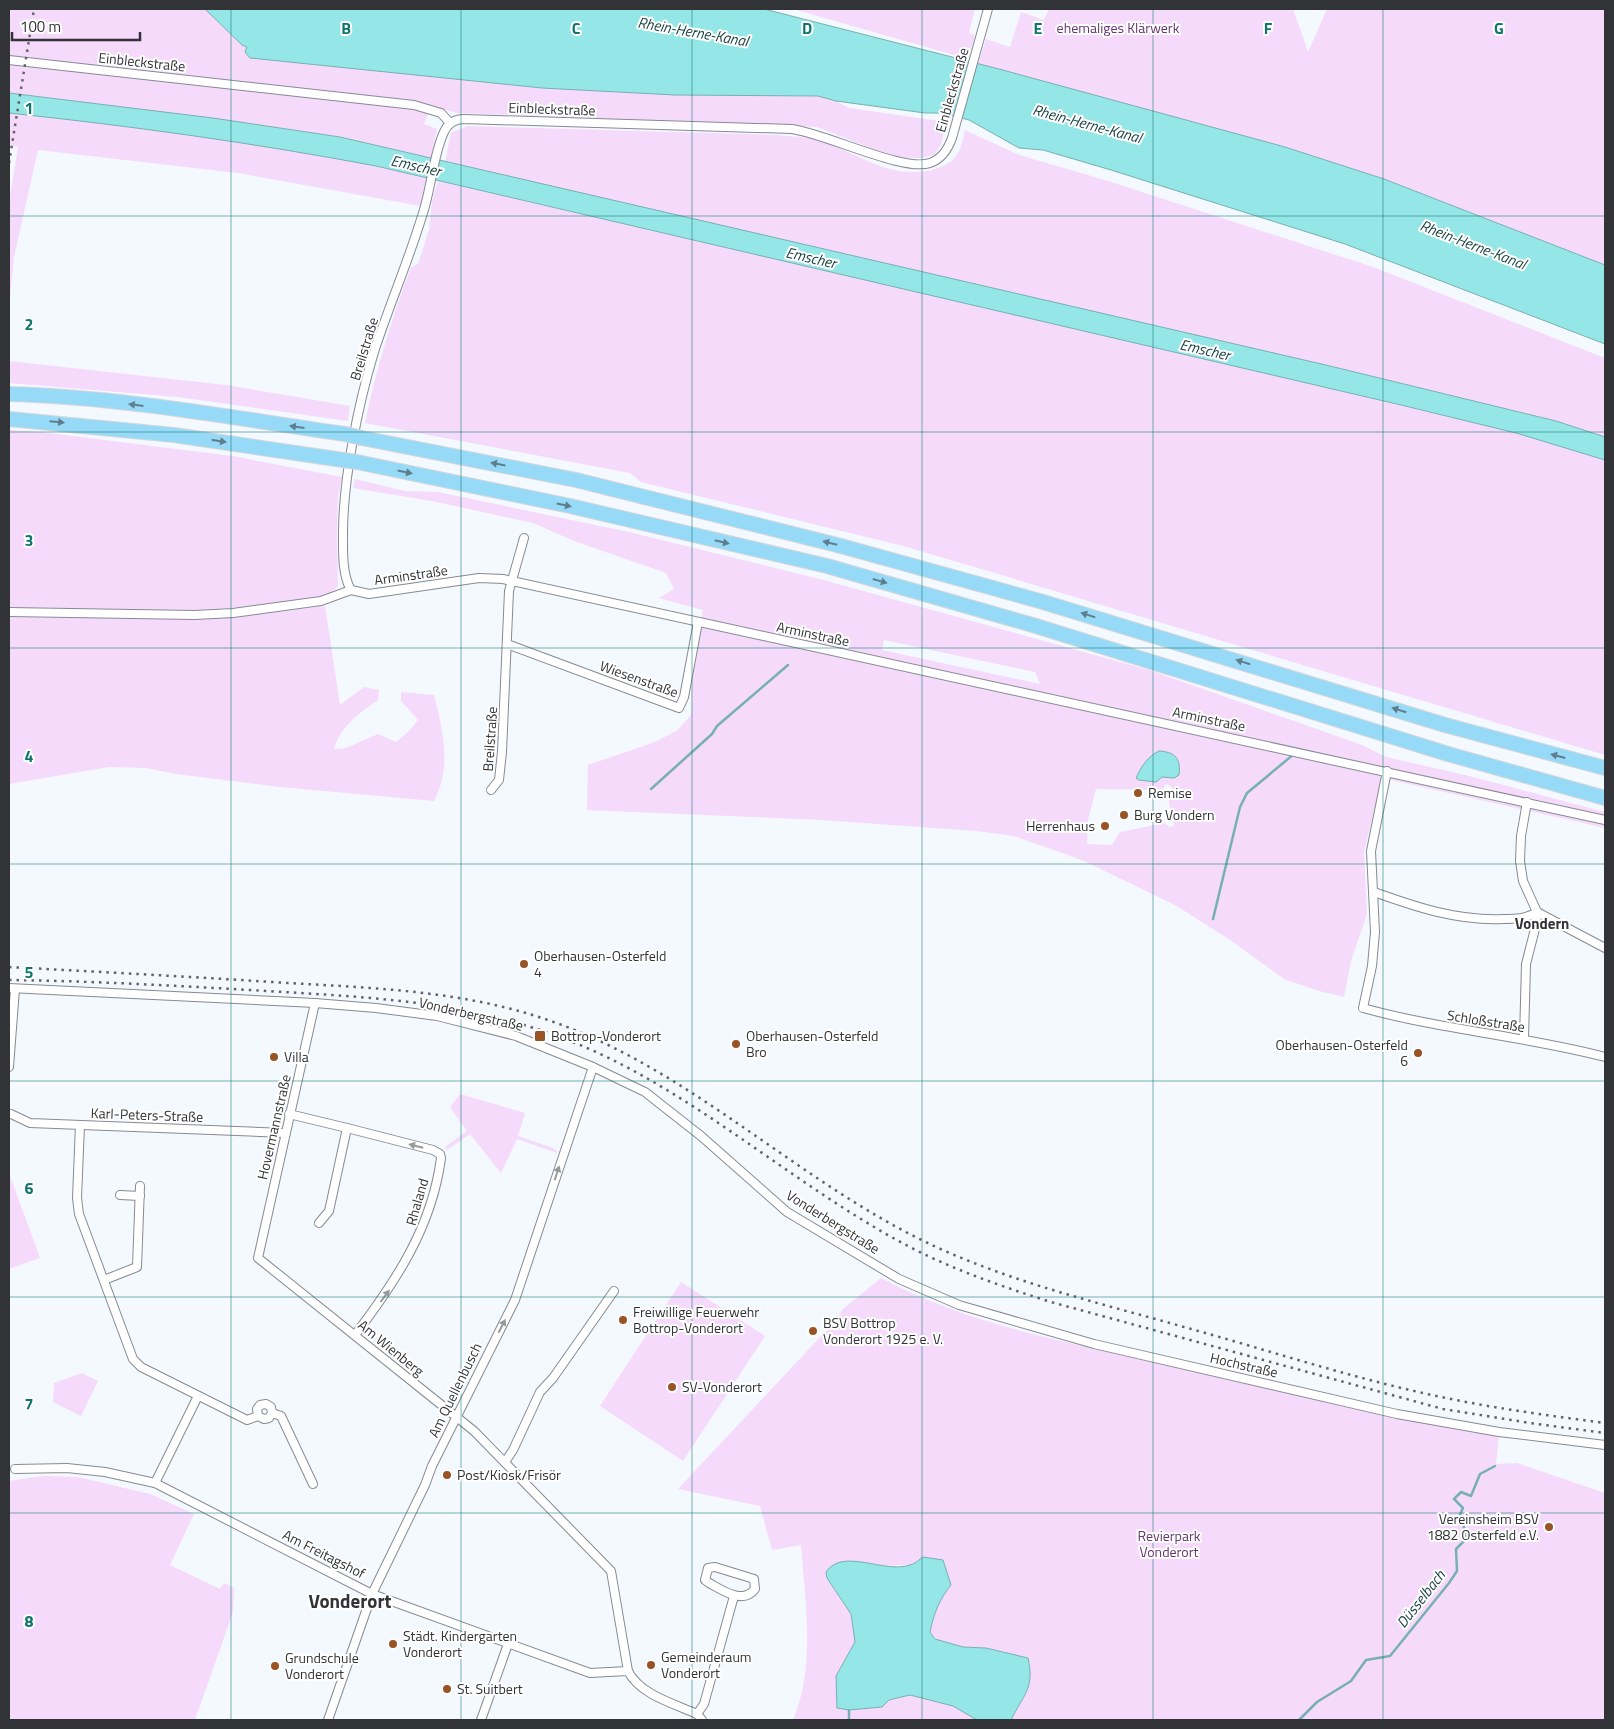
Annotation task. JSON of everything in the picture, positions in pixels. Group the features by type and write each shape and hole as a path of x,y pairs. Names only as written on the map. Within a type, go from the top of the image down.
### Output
{"highway":[{"path":"9,394 165,408 345,434 576,480 841,546 1043,602 1445,724 1605,768"},
{"path":"9,419 174,435 350,461 570,506 827,566 1036,626 1448,754 1605,798"}],"street":[{"name":"Einbleckstraße","path":"9,60 405,104 436,111 445,116 450,123 457,119 464,119 792,129 813,133 903,164 915,165 931,163 942,156 949,146 988,9"},
{"name":"Breilstraße","path":"351,590 345,570 343,529 345,498 359,416 375,350 429,193 444,132 450,123"},
{"name":"Breilstraße","path":"492,790 499,780 501,770 511,582 524,538"},
{"name":"Arminstraße","path":"9,612 157,616 233,613 321,601 351,590 369,594 479,578 511,582 1387,771 1605,820"},
{"name":"Wiesenstraße","path":"507,644 679,708 684,697 698,622"},
{"path":"1387,771 1370,851 1374,892 1430,911 1462,917 1526,918 1537,912"},
{"path":"1524,1040 1526,964 1536,925 1537,912 1523,881 1520,867 1520,847 1527,802"},
{"name":"Schloßstraße","path":"1374,892 1374,948 1363,1008 1422,1023 1524,1040 1605,1057"},
{"path":"1537,912 1605,948"},
{"path":"9,1067 12,989"},
{"name":"Vonderbergstraße","path":"12,989 314,1003 437,1016 516,1036 593,1067 645,1092 701,1136 787,1212 887,1271"},
{"name":"Hovermannstraße","path":"258,1258 314,1003"},
{"name":"Am Quellenbusch","path":"328,1720 372,1594 426,1485 432,1466 456,1416 514,1300 593,1067"},
{"name":"Karl-Peters-Straße","path":"9,1113 30,1123 285,1133"},
{"name":"Rhaland","path":"290,1114 433,1150 440,1154 441,1158 424,1228 390,1289 355,1335"},
{"path":"80,1125 77,1198 79,1214 133,1359 141,1367 247,1420 258,1416 267,1419 272,1413 271,1407 263,1404 257,1409 258,1416"},
{"path":"319,1223 329,1211 347,1128"},
{"path":"104,1280 137,1267 140,1186"},
{"path":"120,1195 140,1196"},
{"name":"Am Wienberg","path":"258,1258 456,1416 505,1462 611,1571 628,1672"},
{"name":"Hochstraße","path":"887,1271 914,1286 958,1305 1094,1344 1397,1414 1499,1432 1605,1445"},
{"path":"505,1462 513,1450 540,1392 553,1378 614,1291"},
{"path":"155,1483 198,1396"},
{"path":"272,1413 281,1416 313,1484"},
{"name":"Am Freitagshof","path":"15,1469 67,1468 105,1472 155,1483 372,1594 590,1673 628,1672"},
{"path":"716,1567 754,1579 756,1586 753,1593 734,1596 705,1580 708,1568 716,1567"},
{"path":"628,1672 633,1681 650,1692 700,1717 734,1596"},
{"path":"480,1720 508,1644"}],"green space":[{"path":"9,9 205,9 242,45 247,47 251,58 542,88 818,96 836,101 849,108 946,122 941,145 934,155 921,158 905,158 883,153 817,127 458,113 431,107 424,124 437,129 431,158 340,137 213,118 9,93"},
{"path":"793,9 975,9 969,33 975,35 968,59"},
{"name":"ehemaliges Klärwerk","path":"1049,9 1293,9 1308,52 1327,9 1605,9 1605,265 1384,179 1285,147 978,64 986,39 1010,47 1021,12 1044,20"},
{"path":"9,113 219,138 374,166 426,178 421,206 238,173 38,150 14,257 9,308 9,202 18,147 9,145"},
{"path":"467,126 804,137 832,145 887,168 915,172 931,170 952,161 959,151 965,130 1019,155 1105,180 1373,267 1605,358 1605,437 1556,421 1330,366 445,162 451,133"},
{"path":"438,181 1261,372 1516,433 1605,460 1605,755 907,547 641,482 630,473 365,423 379,363 397,305 411,267 418,264 429,230 432,201"},
{"path":"9,361 226,385 350,406 348,421 178,397 9,383"},
{"path":"9,430 41,432 232,456 342,477 338,497 338,586 329,593 318,597 224,608 152,611 9,608"},
{"path":"355,479 405,491 438,492 629,532 820,579 1149,670 1362,745 1386,757 1465,775 1605,812 1605,828 1382,778 1364,852 1367,914 1351,961 1344,997 1284,979 1233,942 1175,905 1082,860 1014,836 976,831 821,820 587,810 588,765 652,743 677,731 691,715 692,678 703,610 659,598 674,589 666,573 574,541 533,523 432,501 353,488","holes":["884,640 1035,672 1040,684 882,650","1168,784 1172,788 1172,791 1168,794 1173,826 1169,827 1165,823 1120,832 1112,845 1087,844 1088,820 1096,789 1163,790 1165,785"]},
{"path":"325,606 340,705 364,687 379,690 378,700 357,715 346,727 334,749 346,748 378,734 396,742 418,720 401,701 401,692 434,695 443,735 444,762 440,788 434,801 280,787 176,774 146,768 109,767 9,784 9,617 190,619 235,617"},
{"path":"460,1094 525,1113 518,1136 553,1148 557,1153 517,1139 501,1173 470,1134 447,1150 445,1147 467,1131 450,1107"},
{"path":"9,1173 40,1258 9,1269"},
{"name":"Revierpark Vonderort","path":"881,1278 954,1310 1031,1334 1468,1432 1499,1435 1496,1464 1517,1463 1605,1493 1605,1720 1011,1720 986,1648 948,1644 930,1632 938,1601 950,1585 911,1565 873,1566 855,1561 827,1578 852,1614 855,1642 836,1676 852,1710 910,1695 953,1706 977,1720 793,1720 805,1678 807,1656 801,1545 772,1550 760,1506 678,1489 837,1319 843,1309"},
{"name":"SV-Vonderort","path":"681,1282 765,1336 683,1461 600,1406"},
{"path":"82,1373 98,1381 81,1416 53,1402 54,1383"},
{"path":"42,1476 78,1477 150,1494 194,1514 170,1565 220,1589 224,1583 234,1588 233,1612 195,1720 9,1720 9,1481"}],"water":[{"name":"Rhein-Herne-Kanal","path":"205,9 764,9 999,69 1285,147 1384,179 1605,265 1605,344 1345,244 1111,170 1043,150 1019,148 969,120 941,113 925,113 836,101 818,96 675,95 542,88 250,58 245,52 247,47 242,45"},
{"name":"Emscher","path":"9,93 213,118 340,137 1330,366 1556,421 1605,437 1605,460 1516,433 1401,405 376,166 193,136 9,113"},
{"path":"1159,751 1176,757 1179,764 1179,775 1174,778 1162,777 1156,782 1136,778 1145,762"},
{"path":"923,1557 943,1560 951,1585 940,1601 933,1619 930,1632 935,1639 963,1647 986,1648 1028,1658 1030,1669 1029,1685 1011,1720 977,1720 953,1706 910,1695 889,1700 882,1707 849,1710 837,1708 836,1676 855,1642 851,1614 827,1578 826,1572 833,1565 843,1562 853,1561 900,1567 916,1563"}],"waterway":[{"path":"651,789 712,734 717,726 788,665"},
{"path":"1213,919 1240,807 1247,793 1294,754"},
{"name":"Düsselbach","path":"1299,1720 1317,1702 1351,1681 1366,1660 1390,1656 1449,1583 1457,1571 1456,1549 1466,1539 1463,1522 1459,1517 1463,1508 1454,1499 1461,1492 1471,1496 1480,1474 1495,1466"},
{"path":"849,1710 849,1720"}],"railway":[{"path":"9,163 34,9"},
{"path":"9,967 386,989 452,997 516,1010 548,1020 596,1039 642,1063 686,1089 859,1205 937,1248 1006,1275 1380,1383 1486,1406 1605,1423"},
{"path":"9,980 74,981 352,996 434,1005 515,1022 555,1035 596,1052 635,1072 710,1117 857,1217 914,1249 972,1275 1051,1302 1443,1409 1605,1433"}],"place":[{"name":"Remise","path":"1138,793"},
{"name":"Burg Vondern","path":"1124,815"},
{"name":"Herrenhaus","path":"1105,826"},
{"name":"Oberhausen-Osterfeld 4","path":"524,964"},
{"name":"Bottrop-Vonderort","path":"540,1036"},
{"name":"Oberhausen-Osterfeld Bro","path":"736,1044"},
{"name":"Oberhausen-Osterfeld 6","path":"1418,1053"},
{"name":"Villa","path":"274,1057"},
{"name":"Freiwillige Feuerwehr Bottrop-Vonderort","path":"623,1320"},
{"name":"BSV Bottrop Vonderort 1925 e. V.","path":"813,1331"},
{"name":"SV-Vonderort","path":"672,1387"},
{"name":"Post/Kiosk/Frisör","path":"447,1475"},
{"name":"Vereinsheim BSV 1882 Osterfeld e.V.","path":"1549,1527"},
{"name":"Städt. Kindergarten Vonderort","path":"393,1644"},
{"name":"Gemeinderaum Vonderort","path":"651,1665"},
{"name":"Grundschule Vonderort","path":"275,1666"},
{"name":"St. Suitbert","path":"447,1689"}],"district":[{"name":"Vondern","path":"1542,924"},
{"name":"Vonderort","path":"350,1601"}]}
